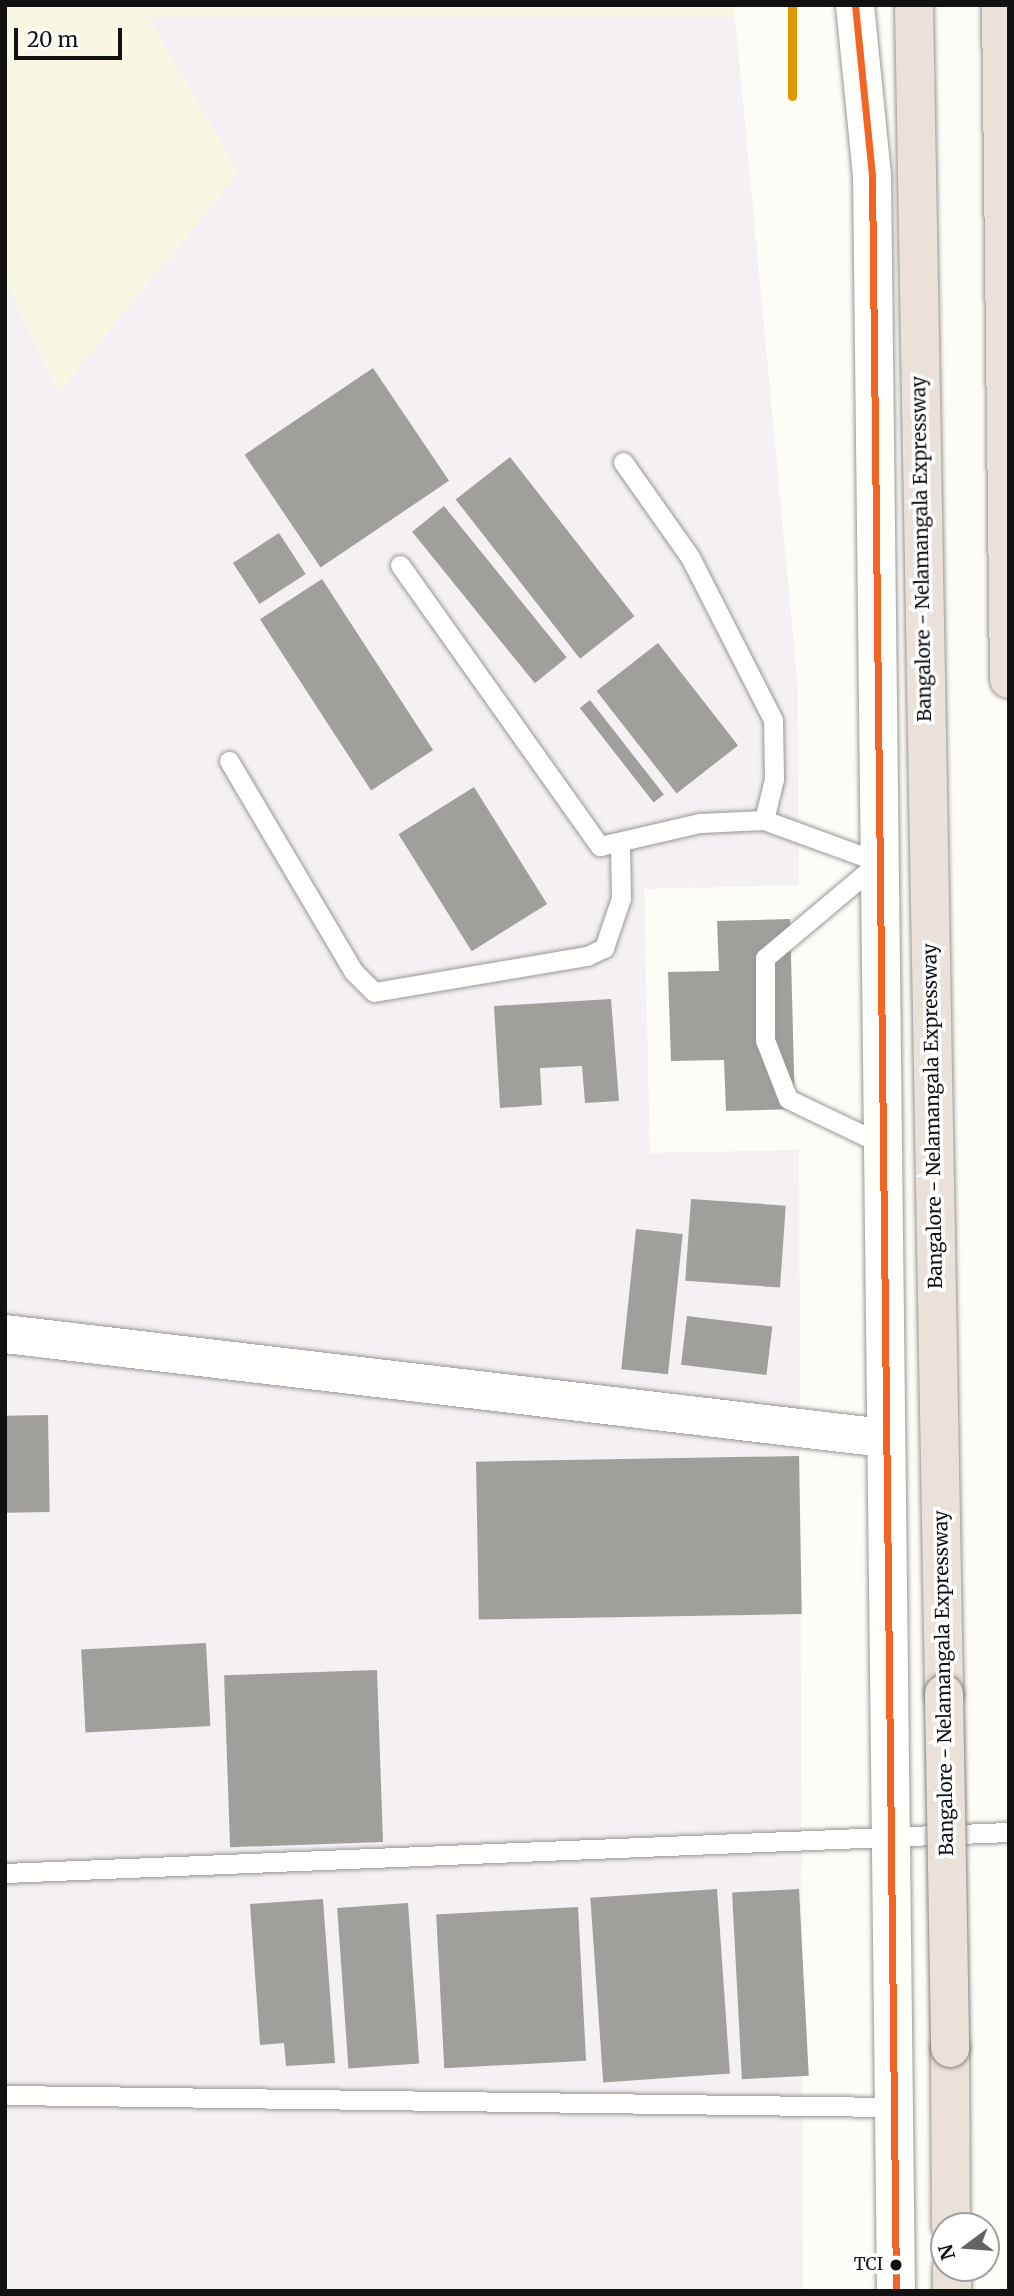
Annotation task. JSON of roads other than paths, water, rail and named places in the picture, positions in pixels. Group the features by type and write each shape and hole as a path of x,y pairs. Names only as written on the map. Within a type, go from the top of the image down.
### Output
{"highway":[{"path":"891,5 913,169"},
{"name":"Bangalore - Nelamangala Expressway","path":"914,5 913,169 951,2212"},
{"path":"1000,5 1000,176 1009,679"}],"street":[{"path":"855,5 872,175 884,1438 893,1837 896,2291"},
{"path":"5,1334 884,1438"}],"lane":[{"path":"623,462 690,557 773,720 774,779 764,820"},
{"path":"400,565 597,843 620,845 700,823 764,820 879,862 765,958 765,1040 788,1099 882,1144"},
{"path":"229,761 354,972 374,992 587,956 604,948 621,898 620,845"},
{"path":"5,1873 1009,1832"},
{"path":"8,2095 895,2107"}],"place":[{"name":"TCI","path":"896,2265"}]}
